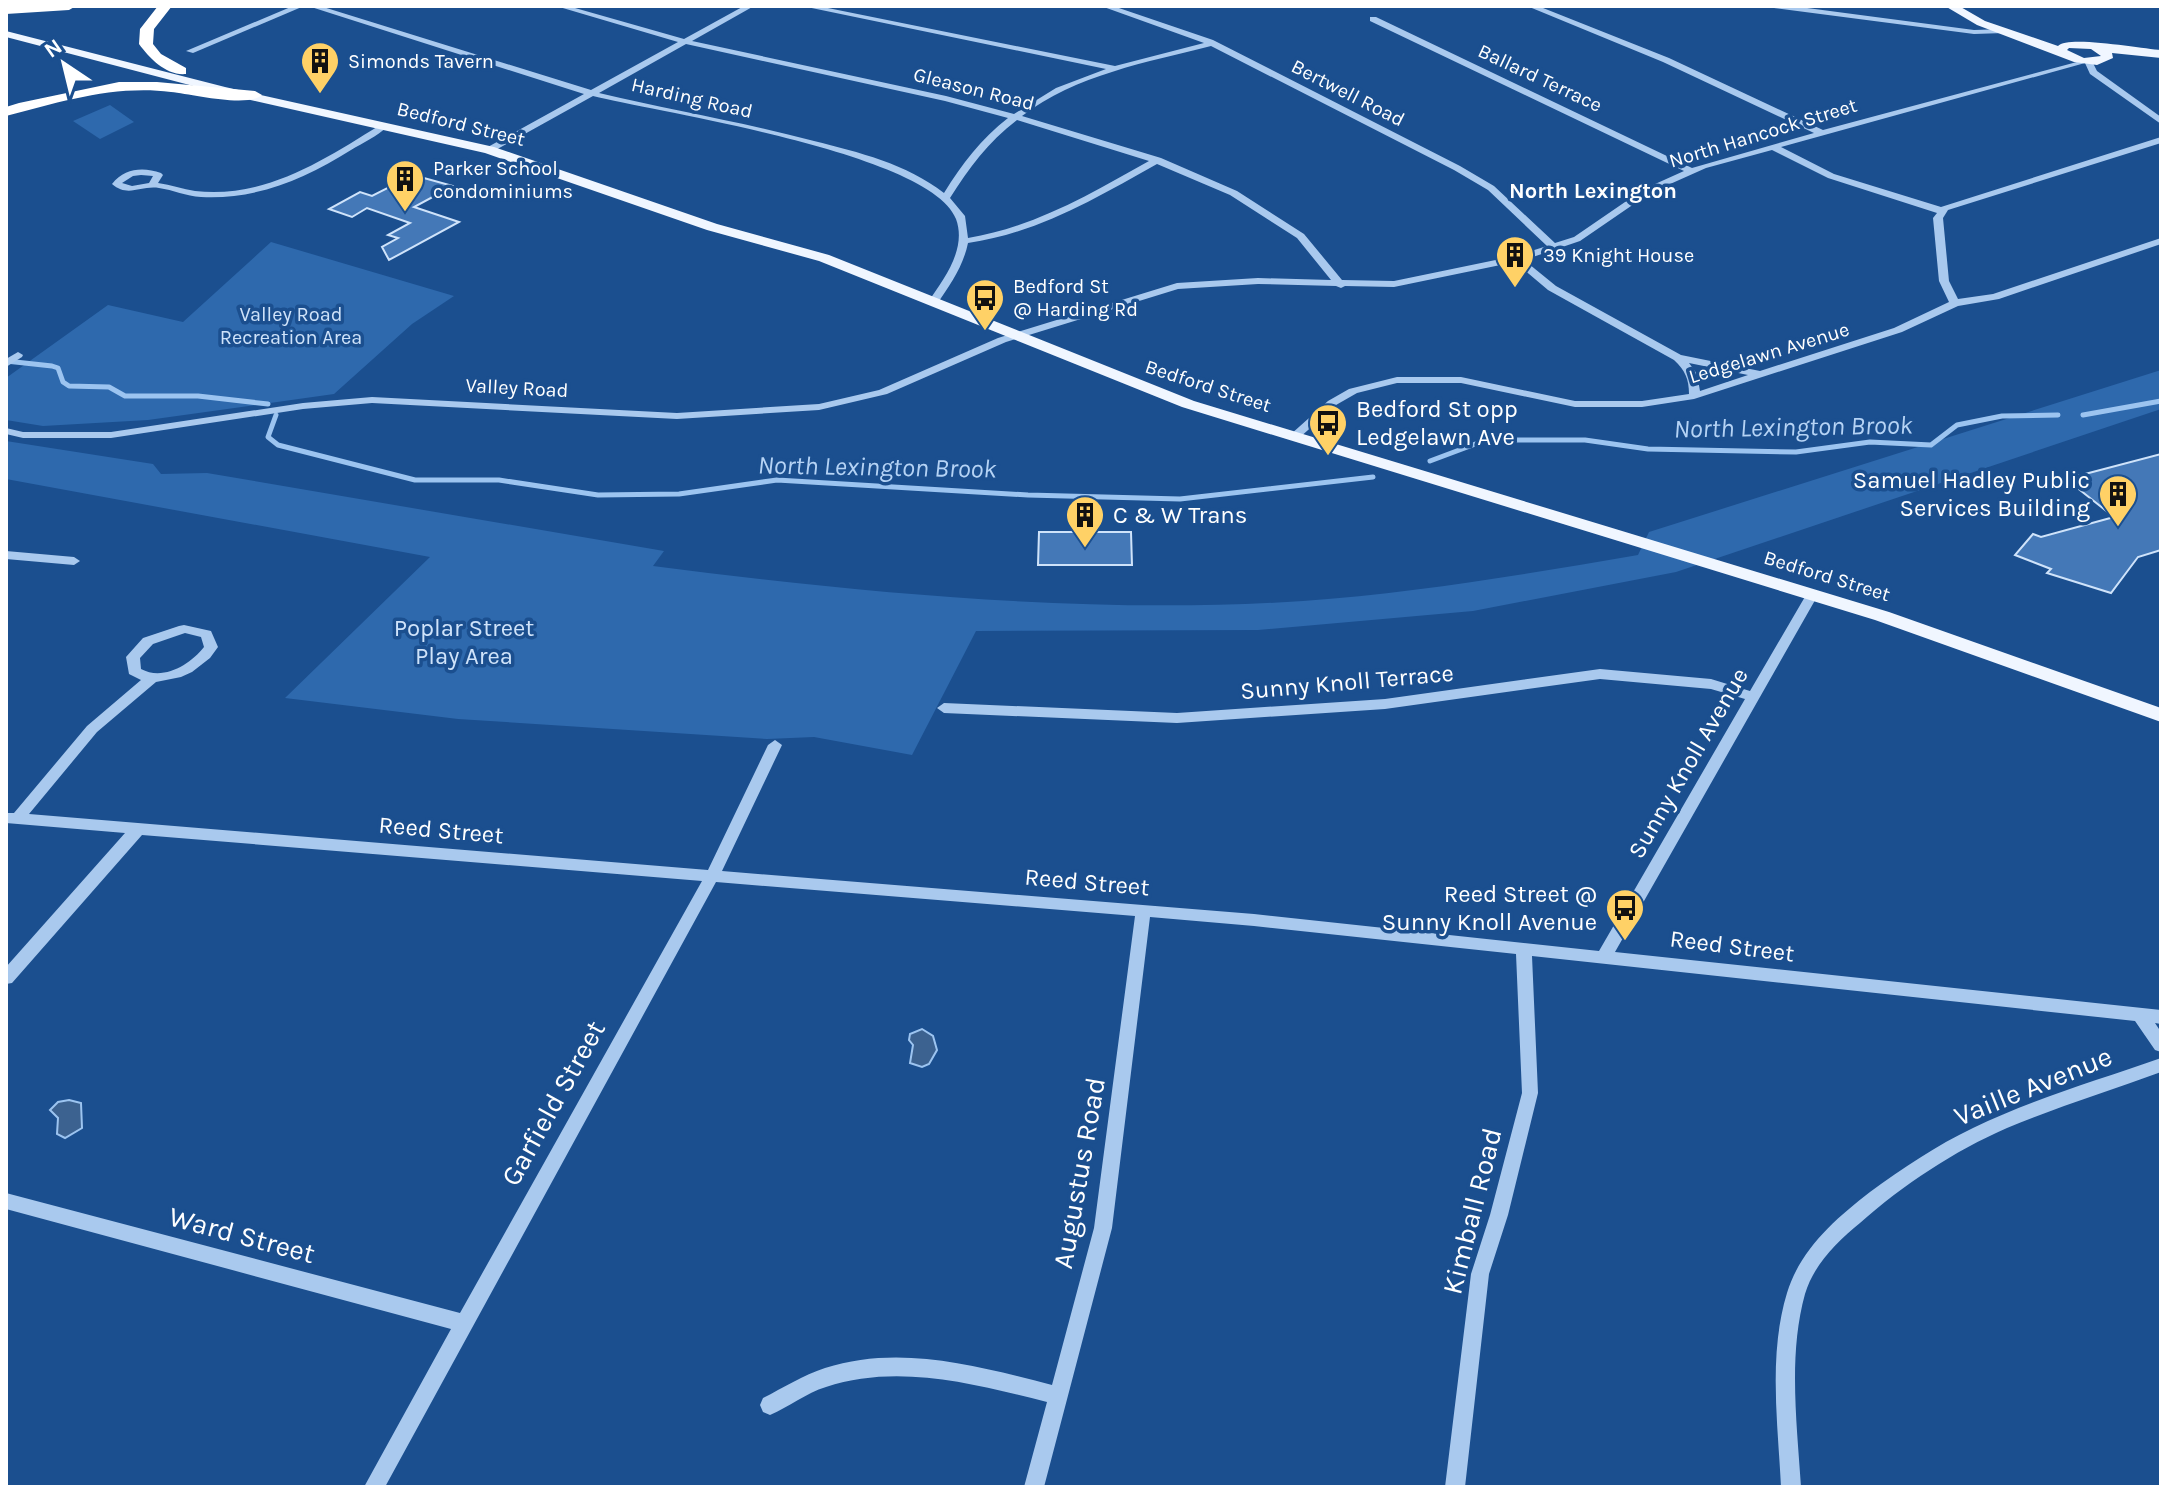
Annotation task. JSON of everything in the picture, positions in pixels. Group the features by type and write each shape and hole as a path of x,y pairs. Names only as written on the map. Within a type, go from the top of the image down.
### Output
{"highway":[{"path":"6,10 69,6"},
{"path":"165,6 147,29 146,44 156,57 181,71"},
{"path":"6,112 73,93 124,87 156,86 235,96 250,94"}],"main road":[{"path":"1951,6 2004,31 2065,54 2096,58 2161,56"},
{"name":"Bedford Street","path":"6,24 181,71 250,94"},
{"name":"Bedford Street","path":"6,34 175,79 489,150 712,227 824,258 1140,387 1812,595 2161,715"},
{"path":"2065,54 2096,58"}],"street":[{"path":"190,51 300,6"},
{"name":"Harding Road","path":"312,6 593,94 876,161 915,177 945,198 961,220 965,241"},
{"name":"Gleason Road","path":"560,6 684,42 1013,117 1158,160 1234,193 1286,226 1321,256 1341,285"},
{"path":"489,150 750,6"},
{"path":"806,6 1117,69"},
{"name":"Bertwell Road","path":"1105,6 1137,14 1212,43 1491,188 1555,248"},
{"path":"1531,6 1681,67 1822,133"},
{"path":"1774,6 1974,32 2004,31"},
{"name":"Ballard Terrace","path":"1373,19 1692,171"},
{"path":"945,198 971,154 1013,117 1074,83 1212,43"},
{"name":"North Hancock Street","path":"1014,336 1177,286 1258,281 1394,284 1517,259 1577,239 1657,186 1692,171 1822,133 2065,54"},
{"path":"2096,58 2093,72 2161,121"},
{"path":"153,184 203,194 270,188 314,170 383,127"},
{"path":"1955,303 1943,278 1938,222 1942,211 1953,204 2161,140"},
{"path":"1774,147 1831,176 1942,211"},
{"path":"933,302 949,280 965,241 999,235 1072,205 1158,160"},
{"name":"Ledgelawn Avenue","path":"1294,437 1332,403 1353,391 1397,380 1461,380 1575,404 1642,404 1694,396 1923,321 1955,303 1995,297 2161,241"},
{"path":"1517,259 1552,288 1678,358 1690,368 1695,380 1694,396"},
{"name":"Valley Road","path":"6,431 23,435 111,435 270,410 372,400 677,416 793,411 846,403 883,392 1014,336"},
{"path":"6,364 18,355"},
{"path":"1678,358 1763,375"},
{"path":"6,555 74,561"},
{"name":"Sunny Knoll Avenue","path":"1605,955 1751,696 1812,595"},
{"path":"12,818 92,729 151,679 177,673 199,661 211,647 206,634 197,630 172,631 148,641 139,649 132,665 141,677 151,679"},
{"name":"Sunny Knoll Terrace","path":"944,708 1177,718 1385,704 1600,674 1711,684 1751,696"},
{"name":"Garfield Street","path":"374,1487 713,874 775,745"},
{"name":"Reed Street","path":"12,818 1143,911 1605,955 2161,1017"},
{"path":"6,978 137,830"},
{"name":"Augustus Road","path":"1034,1487 1103,1228 1143,911"},
{"name":"Kimball Road","path":"1455,1487 1480,1274 1499,1215 1530,1093 1524,948"},
{"path":"2139,1014 2161,1045"},
{"name":"Vaille Avenue","path":"1791,1487 1786,1339 1803,1273 1824,1242 1900,1182 1999,1124 2161,1065"},
{"name":"Ward Street","path":"6,1201 464,1323"},
{"path":"770,1405 826,1376 884,1368 964,1372 1059,1396"}],"green space":[{"path":"110,105 134,122 100,139 73,121"},
{"name":"Valley Road Recreation Area","path":"271,242 454,296 412,324 334,394 148,420 43,426 6,420 6,378 108,305 183,322"},
{"name":"Poplar Street Play Area","path":"2161,370 2161,409 1676,572 1473,611 1258,630 976,631 912,755 814,737 767,739 458,719 285,698 430,557 6,479 6,441 153,464 161,474 207,473 664,551 653,566 814,585 977,599 1141,605 1303,601 1429,588 1638,555 1649,532"}],"shaded area":[{"path":"922,1029 933,1036 937,1050 929,1064 922,1067 910,1063 913,1045 909,1040 910,1034"},
{"path":"69,1100 81,1103 82,1128 65,1138 57,1134 58,1118 50,1110 58,1102"}],"building":[{"name":"Parker School condominiums","path":"413,175 453,186 414,207 459,222 389,260 382,247 398,238 388,235 410,223 367,208 352,217 329,209 360,192 372,196"},
{"name":"Samuel Hadley Public Services Building","path":"2161,454 2161,550 2138,557 2111,593 2047,573 2051,569 2015,555 2033,534 2041,537 2114,517 2066,479"},
{"name":"C & W Trans","path":"1039,532 1131,532 1132,565 1038,565"}],"waterway":[{"name":"North Lexington Brook","path":"6,361 52,366 58,368 63,382 69,386 109,387 125,396 198,396 268,404"},
{"name":"North Lexington Brook","path":"2083,415 2161,401"},
{"name":"North Lexington Brook","path":"276,415 268,437 278,445 415,480 499,480 598,495 679,494 777,480 1028,495 1180,499 1373,477"},
{"name":"North Lexington Brook","path":"1430,461 1486,440 1585,440 1648,449 1796,452 1870,442 1931,445 1957,425 2002,416 2058,415"}],"place":[{"name":"Simonds Tavern","path":"320,95"},
{"name":"Parker School condominiums","path":"405,213"},
{"name":"39 Knight House","path":"1515,289"},
{"name":"Bedford St @ Harding Rd","path":"985,332"},
{"name":"Bedford St opp Ledgelawn Ave","path":"1328,457"},
{"name":"Samuel Hadley Public Services Building","path":"2118,528"},
{"name":"C & W Trans","path":"1085,549"},
{"name":"Reed Street @ Sunny Knoll Avenue","path":"1625,942"}],"district":[{"name":"North Lexington","path":"1593,191"}]}
